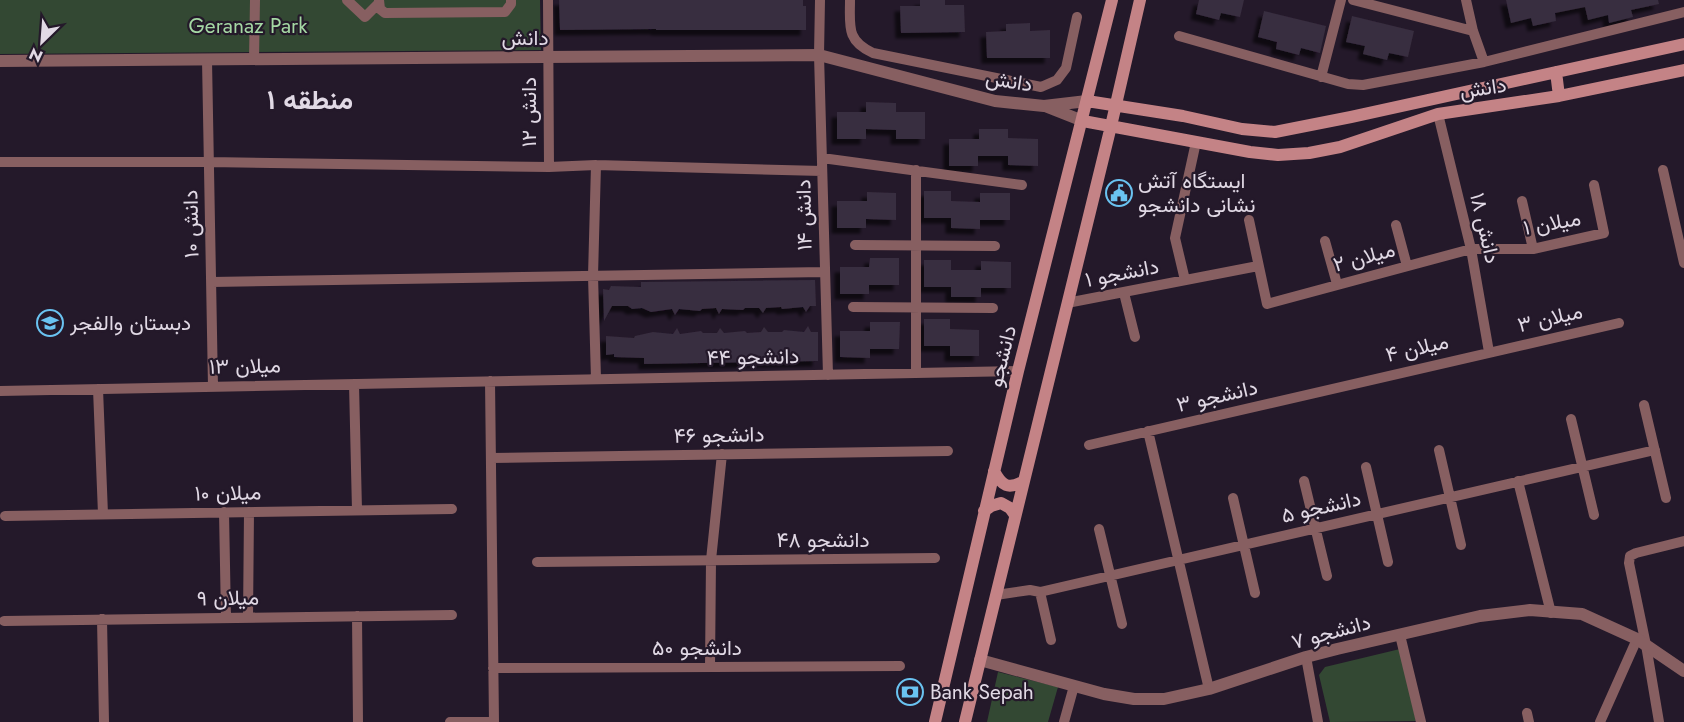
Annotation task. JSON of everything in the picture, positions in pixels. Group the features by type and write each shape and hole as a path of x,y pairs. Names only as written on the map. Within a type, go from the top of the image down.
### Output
{"main road":[{"name":"دانشجو","path":"934,722 1018,371 1112,0"},
{"path":"964,722 1140,0"},
{"name":"دانش","path":"1087,101 1183,116 1242,129 1275,132 1684,44"},
{"name":"دانش","path":"1083,121 1269,154 1309,153 1340,147 1438,114 1559,96 1684,70"},
{"path":"1556,72 1559,96"},
{"path":"994,471 1001,483 1007,486 1015,486 1024,481"},
{"path":"984,511 1000,503 1010,508 1016,515"}],"street":[{"path":"254,60 255,0"},
{"path":"347,0 365,17 379,1"},
{"path":"379,1 380,9 385,14 504,12 511,4 511,0"},
{"name":"دانش ۱۲","path":"548,0 549,167"},
{"name":"دانش ۱۴","path":"820,0 819,55 828,375"},
{"path":"850,0 850,32 860,47 873,52 1041,87 1057,80 1066,68 1077,17"},
{"path":"1321,77 1341,0"},
{"path":"1353,0 1473,31"},
{"path":"1466,0 1473,31 1484,62"},
{"path":"1179,36 1321,77 1348,84 1364,85 1484,62 1684,12"},
{"name":"دانش","path":"0,62 819,55 995,101 1044,106 1087,101"},
{"name":"دانش ۱۰","path":"207,60 213,387"},
{"name":"دانش","path":"1044,106 1083,121"},
{"name":"دانش ۱۸","path":"1438,114 1471,249 1489,352"},
{"path":"1196,142 1175,238 1185,280 1258,266 1249,220"},
{"path":"822,158 1022,185"},
{"path":"0,162 209,162 549,167 596,165 822,171"},
{"path":"596,165 593,276 596,379"},
{"path":"1663,170 1679,215 1684,263"},
{"path":"916,171 916,373"},
{"name":"میلان ۱","path":"1471,249 1533,249 1604,233 1594,185"},
{"path":"1522,201 1533,249"},
{"path":"1396,225 1407,266"},
{"path":"1325,241 1337,284"},
{"path":"855,245 995,246"},
{"name":"میلان ۲","path":"1258,266 1267,304 1471,249"},
{"path":"212,282 825,272"},
{"name":"دانشجو ۱","path":"1066,303 1185,280"},
{"path":"1124,293 1135,337"},
{"path":"854,307 993,308"},
{"name":"میلان ۳","path":"1489,352 1619,323"},
{"name":"میلان ۴","path":"1354,383 1489,352"},
{"name":"دانشجو ۴۴","path":"490,381 1018,371"},
{"path":"450,722 494,722 490,381"},
{"name":"میلان ۱۳","path":"0,391 490,381"},
{"name":"دانشجو ۳","path":"1089,445 1354,383"},
{"path":"354,384 357,510"},
{"path":"98,389 103,514"},
{"path":"1644,405 1666,498"},
{"path":"1571,419 1594,515"},
{"path":"1148,431 1209,689"},
{"path":"1439,450 1461,545"},
{"name":"دانشجو ۵","path":"996,595 1030,590 1040,592 1655,450"},
{"name":"دانشجو ۴۶","path":"491,458 948,451"},
{"path":"710,667 711,560 722,454"},
{"path":"1366,467 1388,562"},
{"path":"1304,481 1327,576"},
{"path":"1518,481 1551,613"},
{"path":"1233,498 1256,593"},
{"name":"میلان ۱۰","path":"4,516 452,509"},
{"path":"224,512 226,618"},
{"path":"248,618 249,512"},
{"path":"1100,529 1122,624"},
{"path":"1659,722 1642,642 1629,563 1630,556 1636,553 1684,541"},
{"name":"دانشجو ۴۸","path":"537,562 935,558"},
{"path":"1040,592 1051,640"},
{"name":"دانشجو ۷","path":"980,660 1104,694 1134,699 1164,699 1209,689 1305,657 1480,616 1530,610 1582,614 1642,642 1684,671"},
{"name":"میلان ۹","path":"4,621 453,615"},
{"path":"357,616 358,722"},
{"path":"102,619 104,722"},
{"path":"1401,634 1421,722"},
{"path":"1600,722 1642,642"},
{"path":"1305,657 1318,722"},
{"name":"دانشجو ۵۰","path":"494,668 900,666"},
{"path":"1064,722 1074,686"}],"green space":[{"name":"Geranaz Park","path":"0,0 540,0 541,50 0,54"},
{"path":"1400,649 1416,721 1330,722 1319,675 1325,667"},
{"path":"998,672 1058,687 1048,722 987,722"}],"building":[{"path":"559,0 803,0 803,6 806,6 806,30 560,30"},
{"path":"920,0 945,0 945,5 964,5 965,32 901,33 900,6 920,6"},
{"path":"1199,0 1244,0 1240,17 1221,13 1219,20 1196,14"},
{"path":"1506,0 1658,0 1659,4 1631,10 1633,17 1609,23 1608,15 1588,20 1585,7 1555,13 1556,21 1533,26 1531,18 1511,23"},
{"path":"1264,11 1326,26 1320,53 1301,48 1299,55 1276,49 1277,42 1258,37"},
{"path":"1352,16 1414,31 1408,57 1389,53 1387,60 1363,54 1365,46 1346,42"},
{"path":"1030,23 1030,31 1050,30 1050,58 987,58 986,32 1006,31 1006,24"},
{"path":"866,102 896,103 896,112 925,112 925,139 896,139 896,130 866,129 866,139 837,139 837,112 866,112"},
{"path":"979,129 1008,129 1008,138 1038,139 1038,166 1008,165 1008,156 978,156 978,166 949,166 949,139 979,139"},
{"path":"924,191 951,191 951,201 980,202 980,193 1010,193 1010,220 980,220 980,229 951,228 951,218 924,218"},
{"path":"867,192 896,193 896,220 866,219 866,228 837,228 837,201 867,201"},
{"path":"870,258 899,258 899,285 869,285 869,294 840,294 840,267 869,267"},
{"path":"924,260 951,260 951,270 981,270 981,261 1011,262 1011,288 981,288 981,297 951,297 951,287 924,287"},
{"path":"815,280 816,306 810,306 806,312 803,307 782,309 781,307 766,308 763,313 759,308 722,309 719,314 716,308 700,311 679,309 675,315 672,309 651,312 642,308 612,306 604,321 603,289 609,290 611,286 641,287 641,282"},
{"path":"924,319 950,319 950,329 979,330 979,356 950,356 950,346 924,346"},
{"path":"870,322 900,322 899,349 870,349 870,358 840,357 840,331 870,331"},
{"path":"808,326 811,332 818,332 818,361 644,364 644,358 606,355 606,336 634,338 653,332 673,334 677,328 680,334 701,331 717,333 720,328 724,333 761,332 764,327 768,332 784,330 804,332"}],"place":[{"name":"ایستگاه آتش نشانی دانشجو","path":"1119,193"},
{"name":"دبستان والفجر","path":"50,323"},
{"name":"Bank Sepah","path":"910,692"}],"district":[{"name":"منطقه ۱","path":"310,100"}]}
